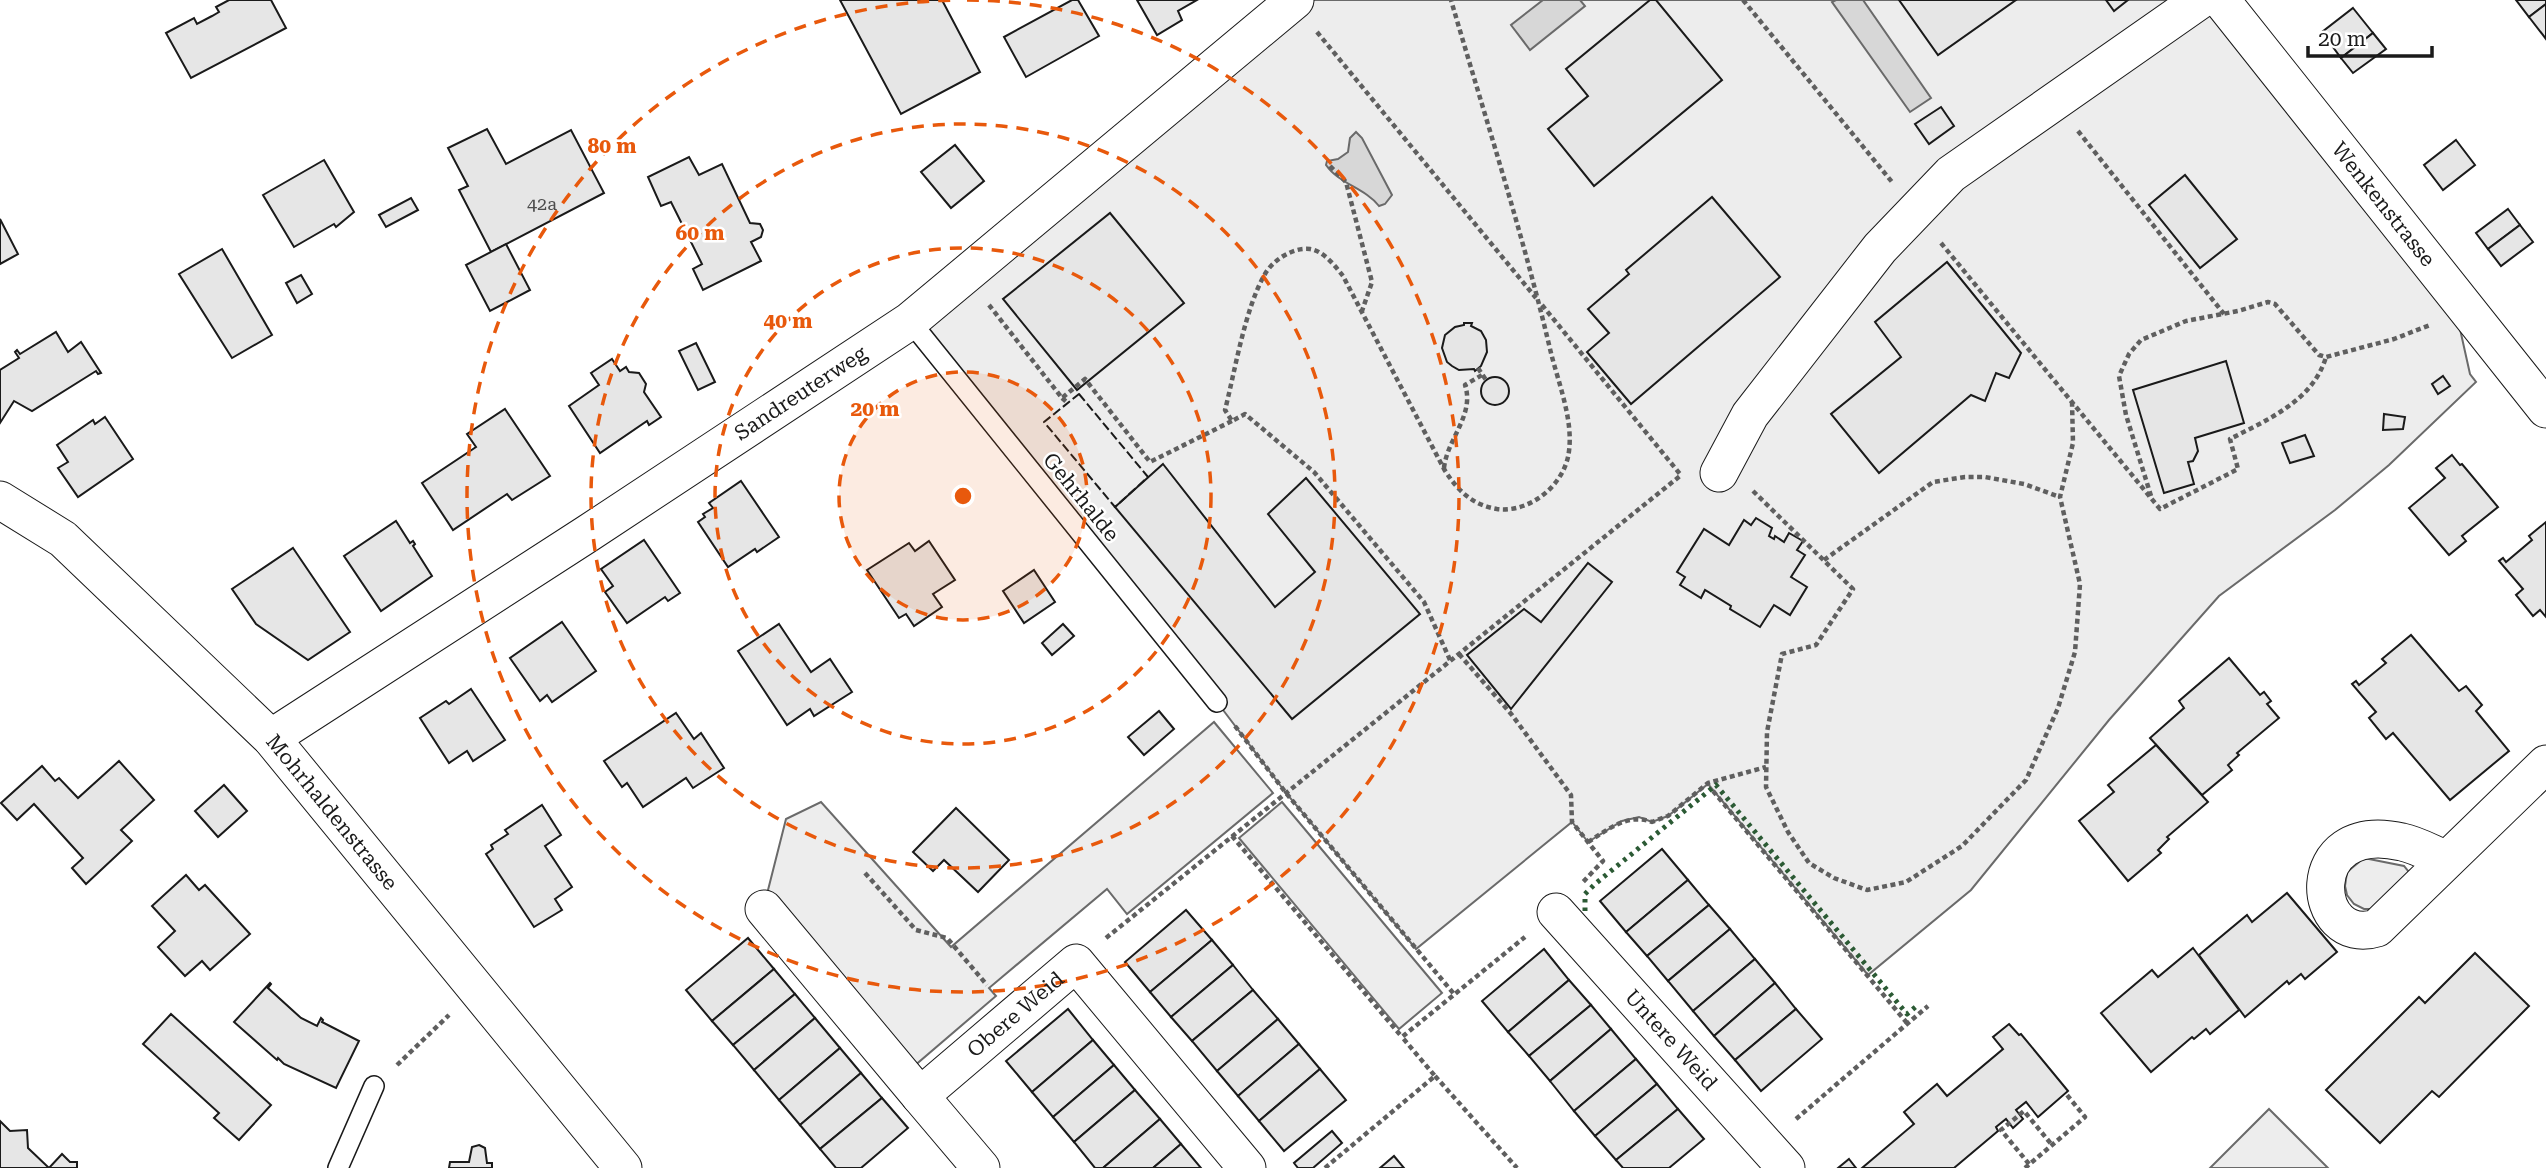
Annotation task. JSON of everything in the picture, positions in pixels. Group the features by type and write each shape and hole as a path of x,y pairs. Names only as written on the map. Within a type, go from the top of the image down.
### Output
{"street":[{"path":"1721,468 1750,415 1880,248 1951,174 2200,0"},
{"name":"Wenkenstrasse","path":"2221,0 2546,410"},
{"name":"Sandreuterweg","path":"271,738 910,321 1294,1"},
{"name":"Mohrhaldenstrasse","path":"0,500 62,539 271,738 623,1168"},
{"path":"2446,860 2546,764"},
{"path":"764,909 981,1168"},
{"name":"Untere Weid","path":"1556,912 1776,1156"},
{"name":"Obere Weid","path":"920,1096 1076,963 1247,1168"}],"lane":[{"name":"Gehrhalde","path":"910,321 1217,702"},
{"path":"338,1168 374,1086"}],"path":[{"path":"1232,421 1225,410 1249,316 1265,274 1275,262 1289,253 1311,249 1331,261 1343,276 1444,469 1470,499 1491,508 1506,510 1527,504 1548,492 1561,475 1568,458 1570,442 1567,418 1539,302 1451,0"},
{"path":"1743,0 2160,509 2238,469 2230,439 2279,415 2319,377 2326,357"},
{"path":"1294,1 1681,475"},
{"path":"2055,102 2224,314"},
{"path":"1330,166 1346,182 1372,282 1362,312"},
{"path":"965,275 1062,398 1068,402"},
{"path":"2152,499 2126,415 2119,376 2129,354 2141,340 2186,321 2272,302 2313,350 2326,357 2394,340 2466,311"},
{"path":"1444,469 1447,451 1467,409 1465,385 1484,377 1478,368"},
{"path":"1062,398 1085,379 1150,462 1245,414 1314,472 1424,602 1450,660"},
{"path":"1076,963 1710,452 1721,468 1853,589 1816,645 1782,654 1767,732 1766,787 1788,832 1809,863 1835,878 1867,890 1906,882 1962,846 2026,780 2058,708 2075,653 2080,584 2060,497 2073,443 2072,401"},
{"path":"1824,560 1933,482 1985,477 2024,484 2060,497"},
{"path":"1402,1037 1556,912 1603,861 1572,822 1572,794 1512,715 1459,654"},
{"path":"1217,702 1286,793 1454,994"},
{"path":"1588,842 1622,821 1639,817 1653,822 1668,816 1708,783 1766,767"},
{"path":"1713,791 1907,1023"},
{"path":"1232,836 1435,1076 1517,1168"},
{"path":"865,873 916,930 947,938 973,969"},
{"path":"374,1086 477,988"},
{"path":"1776,1156 1907,1023 1928,1006"},
{"path":"1325,1168 1435,1076"},
{"path":"2052,1145 2024,1111 2001,1130 2027,1166 2052,1145 2085,1117 2067,1095"}],"shaded area":[{"path":"1295,0 2221,0 2452,293 2470,374 2476,382 2389,465 2335,510 2219,596 2109,720 1971,890 1868,975 1708,784 1668,816 1652,822 1639,817 1622,821 1588,842 1572,822 1416,949 1286,793 1217,702 910,321"},
{"path":"1543,0 1580,0 1585,6 1530,50 1511,25"},
{"path":"1863,0 1931,98 1910,112 1832,2"},
{"path":"1356,132 1362,138 1392,195 1385,204 1379,206 1338,177 1326,165 1327,161 1338,159 1348,152 1350,138"},
{"path":"1214,722 1273,793 1127,914 1107,889 989,988 996,996 913,1067 767,894 786,819 821,802 951,947"},
{"path":"1282,802 1442,993 1399,1029 1239,838"},
{"path":"2364,858 2404,866 2409,877 2372,909 2364,909 2354,904 2347,895 2345,886 2347,872"},
{"path":"2269,1109 2328,1168 2210,1168"}],"building":[{"path":"229,0 271,0 286,28 191,78 166,33 194,18 197,24 219,12 216,7"},
{"path":"840,0 942,0 980,72 901,114"},
{"path":"1072,0 1078,0 1099,36 1026,77 1004,37"},
{"path":"1137,0 1197,0 1178,11 1182,20 1157,35"},
{"path":"1650,0 1656,0 1722,80 1594,186 1548,129 1588,96 1566,69"},
{"path":"1899,0 2016,0 1938,55"},
{"path":"2106,0 2128,0 2114,11"},
{"path":"2516,0 2546,0 2546,4 2529,17"},
{"path":"2546,4 2546,39 2529,17"},
{"path":"2353,8 2373,33 2341,58 2322,32"},
{"path":"2373,33 2386,49 2353,73 2341,58"},
{"path":"1941,107 1954,126 1929,144 1915,124"},
{"path":"487,129 506,164 571,130 604,193 491,252 459,190 468,186 448,148"},
{"path":"2456,140 2475,165 2443,190 2424,165"},
{"path":"955,145 984,181 951,208 921,172"},
{"path":"689,157 699,175 722,164 750,223 760,224 763,230 761,237 751,242 761,261 703,290 693,269 702,264 671,202 661,206 648,177"},
{"path":"324,160 354,212 336,227 334,224 294,247 263,195"},
{"path":"2185,175 2237,239 2200,268 2149,205"},
{"path":"1712,197 1780,277 1631,404 1587,352 1609,333 1588,309 1629,274 1626,270"},
{"path":"411,198 418,210 386,227 379,215"},
{"path":"2508,209 2520,225 2488,249 2476,233"},
{"path":"1110,213 1184,303 1077,390 1003,299"},
{"path":"0,219 18,254 0,264"},
{"path":"2520,225 2533,242 2501,266 2488,249"},
{"path":"506,244 530,290 490,311 466,265"},
{"path":"222,249 272,335 232,358 179,274"},
{"path":"1947,262 2021,353 2009,378 1996,373 1985,401 1971,395 1879,473 1831,414 1901,357 1875,322"},
{"path":"301,275 312,294 297,303 286,283"},
{"path":"1464,323 1472,323 1471,326 1481,331 1486,340 1487,352 1481,366 1475,371 1459,370 1452,366 1447,362 1442,348 1445,335"},
{"path":"56,332 68,352 81,342 101,373 96,371 32,411 14,401 0,423 0,370 19,358 15,352 17,350 20,354"},
{"path":"696,343 715,382 698,390 679,351"},
{"path":"612,359 620,371 626,367 629,372 639,373 646,384 644,392 661,417 649,425 647,421 600,453 569,406 599,385 591,373"},
{"path":"2226,361 2244,423 2195,438 2198,451 2193,461 2188,462 2194,484 2164,493 2133,390"},
{"path":"2443,376 2450,386 2438,394 2432,384"},
{"path":"1495,377 1505,381 1509,391 1505,401 1495,405 1485,401 1481,391 1485,381"},
{"path":"505,409 550,476 512,500 507,494 453,530 422,483 476,447 467,434"},
{"path":"2384,414 2405,417 2403,429 2383,430"},
{"path":"105,417 133,459 78,497 58,468 68,462 57,445 93,420 95,424"},
{"path":"2305,435 2314,456 2290,463 2282,443"},
{"path":"2452,455 2498,507 2462,536 2466,541 2449,555 2409,508 2445,478 2436,468"},
{"path":"1163,464 1275,607 1315,572 1268,514 1306,478 1420,614 1292,719 1115,507"},
{"path":"741,481 779,537 728,567 698,522 705,517 703,514 713,508 709,503"},
{"path":"1756,518 1772,528 1769,536 1774,539 1775,536 1784,542 1789,533 1803,541 1797,550 1805,555 1791,577 1807,587 1790,615 1774,605 1760,627 1705,590 1701,598 1680,585 1685,577 1677,572 1704,529 1729,545 1744,520 1751,525"},
{"path":"396,521 410,543 413,541 415,544 413,546 432,576 381,611 344,556"},
{"path":"2546,522 2546,617 2540,610 2533,616 2516,595 2523,589 2499,561 2503,558 2506,562 2532,540 2529,536"},
{"path":"644,540 680,593 668,601 665,597 627,623 605,592 613,586 601,569"},
{"path":"929,541 955,580 933,594 942,607 914,626 906,614 899,618 867,570 909,543 915,551"},
{"path":"293,548 350,632 308,660 256,624 232,589"},
{"path":"1588,563 1612,582 1511,709 1467,655 1524,609 1541,622"},
{"path":"1034,570 1055,602 1024,623 1003,591"},
{"path":"562,622 596,671 552,702 547,695 540,701 510,658"},
{"path":"779,624 811,672 830,659 852,692 814,716 810,709 787,725 738,651"},
{"path":"1063,624 1074,636 1052,655 1042,643"},
{"path":"2411,635 2459,691 2466,686 2482,705 2476,711 2509,751 2450,800 2393,733 2386,739 2369,718 2376,712 2352,684 2356,681 2359,685 2386,663 2382,659"},
{"path":"2229,658 2260,695 2264,692 2271,701 2267,704 2279,718 2237,753 2239,755 2228,765 2232,770 2202,795 2150,738 2184,708 2179,701"},
{"path":"471,689 505,740 473,761 467,751 449,763 420,718 446,701 449,704"},
{"path":"1159,711 1174,729 1144,755 1128,737"},
{"path":"676,713 694,739 701,733 724,768 693,788 686,778 643,807 627,783 622,787 604,761"},
{"path":"2156,745 2208,802 2167,837 2169,839 2158,850 2161,853 2128,881 2079,821 2114,792 2108,785"},
{"path":"119,761 154,800 121,830 132,841 86,884 72,868 83,858 34,804 17,820 1,803 42,766 55,781 59,778 78,798"},
{"path":"224,785 247,811 218,837 195,811"},
{"path":"542,805 561,835 545,846 572,887 555,899 562,910 534,927 486,854 493,849 491,845 508,834 505,830"},
{"path":"956,808 1009,860 978,892 944,860 933,871 913,852"},
{"path":"1662,849 1688,880 1626,932 1600,901"},
{"path":"186,875 199,890 205,885 250,934 210,970 202,961 185,976 158,947 175,931 152,906"},
{"path":"1688,880 1709,905 1647,956 1626,932"},
{"path":"2287,893 2337,952 2305,979 2301,974 2289,984 2287,981 2245,1017 2199,955 2247,915 2252,922"},
{"path":"1709,905 1730,929 1668,981 1647,956"},
{"path":"1186,910 1212,940 1150,992 1125,962"},
{"path":"1730,929 1755,959 1693,1011 1668,981"},
{"path":"748,938 774,969 712,1021 686,990"},
{"path":"1212,940 1233,965 1171,1017 1150,992"},
{"path":"2193,948 2239,1010 2210,1034 2206,1029 2194,1039 2192,1037 2151,1072 2101,1013 2152,970 2158,977"},
{"path":"1544,949 1569,980 1508,1032 1482,1001"},
{"path":"2475,953 2529,1006 2439,1097 2432,1091 2380,1143 2326,1090 2419,997 2425,1003"},
{"path":"1755,959 1775,983 1714,1036 1693,1011"},
{"path":"1233,965 1253,990 1192,1041 1171,1017"},
{"path":"774,969 795,994 733,1045 712,1021"},
{"path":"1569,980 1591,1005 1529,1056 1508,1032"},
{"path":"270,983 268,988 301,1018 317,1026 321,1018 322,1022 359,1041 336,1088 284,1064 278,1058 277,1060 234,1022"},
{"path":"1775,983 1796,1009 1735,1060 1714,1036"},
{"path":"1253,990 1278,1019 1217,1071 1192,1041"},
{"path":"795,994 815,1018 754,1070 733,1045"},
{"path":"1591,1005 1611,1029 1550,1081 1529,1056"},
{"path":"1068,1009 1093,1040 1032,1092 1006,1061"},
{"path":"1796,1009 1822,1039 1761,1091 1735,1060"},
{"path":"171,1014 271,1105 239,1140 214,1118 219,1113 143,1044"},
{"path":"815,1018 840,1048 779,1100 754,1070"},
{"path":"1278,1019 1299,1044 1238,1096 1217,1071"},
{"path":"2009,1024 2021,1034 2068,1091 2038,1117 2026,1102 2016,1110 2023,1119 2013,1128 2006,1119 1996,1127 1998,1131 1954,1168 1862,1168 1914,1124 1904,1112 1937,1084 1947,1096 2003,1049 1993,1037"},
{"path":"1611,1029 1636,1059 1574,1111 1550,1081"},
{"path":"1093,1040 1114,1065 1053,1117 1032,1092"},
{"path":"1299,1044 1320,1069 1259,1121 1238,1096"},
{"path":"840,1048 861,1073 800,1125 779,1100"},
{"path":"1636,1059 1657,1084 1595,1136 1574,1111"},
{"path":"1114,1065 1135,1090 1074,1142 1053,1117"},
{"path":"1320,1069 1346,1100 1284,1151 1259,1121"},
{"path":"861,1073 882,1098 820,1149 800,1125"},
{"path":"1657,1084 1678,1109 1616,1160 1595,1136"},
{"path":"1135,1090 1160,1119 1103,1168 1095,1168 1074,1142"},
{"path":"882,1098 908,1128 861,1168 836,1168 820,1149"},
{"path":"1678,1109 1704,1139 1669,1168 1623,1168 1616,1160"},
{"path":"1160,1119 1181,1144 1153,1168 1103,1168"},
{"path":"0,1121 10,1131 27,1130 28,1148 49,1168 0,1168"},
{"path":"1332,1131 1342,1143 1313,1168 1298,1168 1294,1163"},
{"path":"1181,1144 1201,1168 1153,1168"},
{"path":"479,1145 485,1148 487,1163 492,1163 492,1168 449,1168 450,1162 469,1162 472,1147"},
{"path":"62,1154 70,1162 77,1162 77,1168 49,1168"},
{"path":"1394,1156 1404,1168 1380,1168"},
{"path":"1849,1159 1856,1168 1838,1168"}],"hedge":[{"path":"1585,911 1585,894 1595,884 1716,785 1907,1014 1919,1004"}],"fence":[{"path":"1079,394 1148,477 1115,507 1044,422 1079,394"}]}
